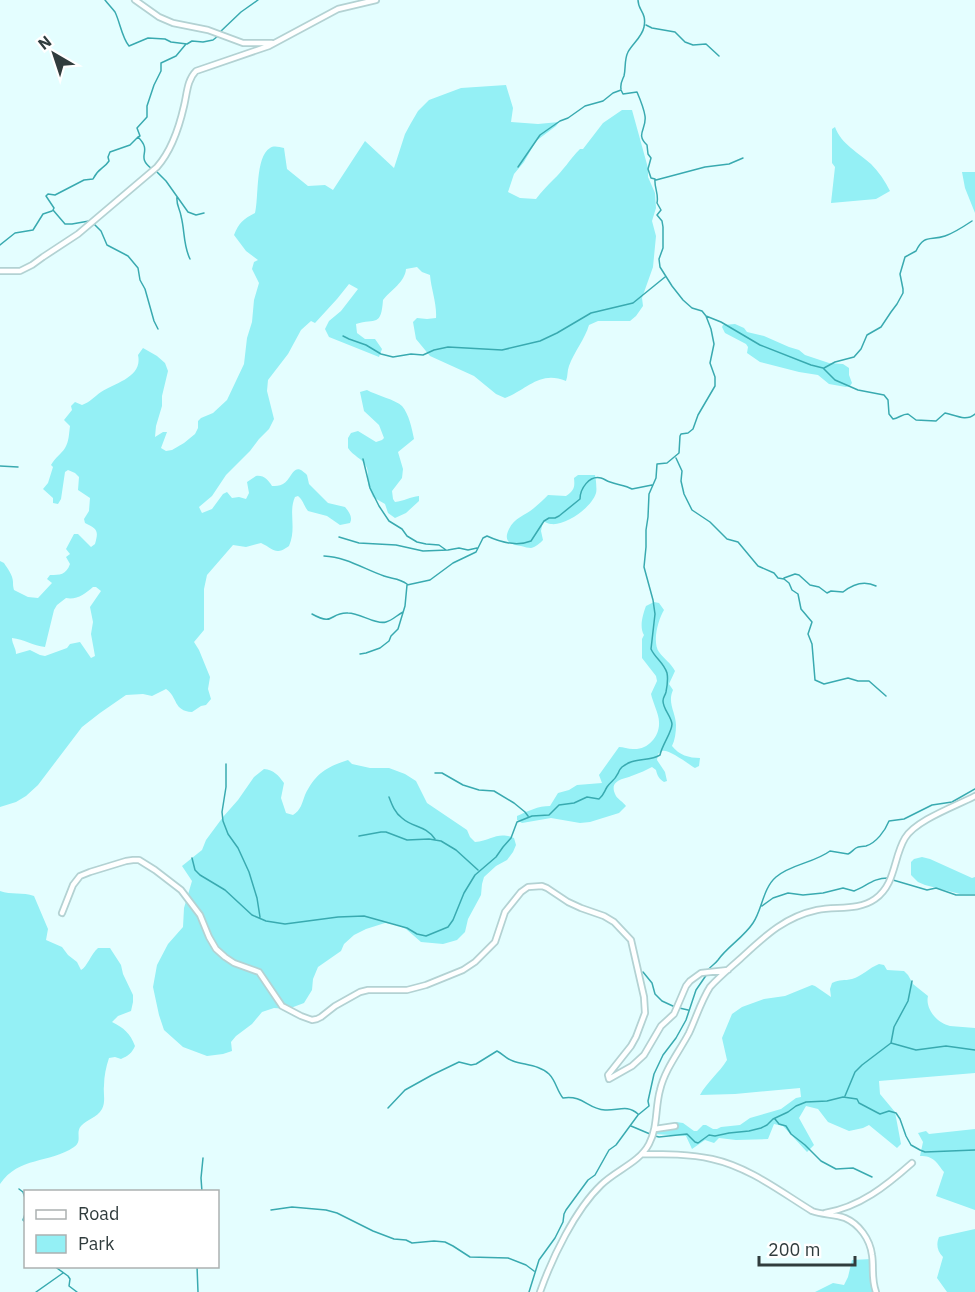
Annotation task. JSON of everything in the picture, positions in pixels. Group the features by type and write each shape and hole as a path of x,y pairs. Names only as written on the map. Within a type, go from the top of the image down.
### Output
{"street":[{"path":"135,0 159,17 173,23 208,30 243,43 274,43"},
{"path":"0,271 20,271 32,265 83,231 158,167 172,143 184,108 190,80 196,71 274,43 331,12 376,0"},
{"path":"540,1292 565,1237 587,1200 612,1175 642,1154 649,1144 655,1129 660,1088 668,1068 688,1034 705,994 716,981 766,934 786,922 815,910 855,907 876,898 890,881 901,846 910,831 924,821 975,796"},
{"path":"62,913 73,885 80,876 126,861 140,861 181,890 200,915 216,949 234,963 259,972 282,1006 312,1020 321,1017 360,992 408,990 464,970 495,942 505,912 521,892 528,887 542,886 581,908 614,922 631,940 644,997 645,1013 631,1046 608,1075 609,1078 632,1066 644,1055 661,1026 674,1014 686,986 694,978 704,972 728,970"},
{"path":"655,1129 675,1126"},
{"path":"642,1154 686,1156 720,1161 756,1177 819,1214 848,1220 858,1226 867,1239 872,1254 872,1279 876,1292"},
{"path":"819,1214 847,1207 870,1196 912,1163"}],"green space":[{"path":"506,85 513,108 511,122 538,124 559,122 536,141 514,174 508,192 520,198 536,199 576,153 583,149 603,123 622,110 632,110 648,168 648,177 655,193 656,208 652,221 656,236 653,267 642,298 643,306 630,321 598,321 589,325 568,368 566,381 557,378 541,379 505,398 496,394 474,376 430,356 416,339 413,322 417,318 436,318 430,275 417,267 406,269 400,282 383,300 379,318 356,324 357,333 365,339 375,339 382,349 379,357 329,337 325,329 329,321 341,311 358,289 349,284 315,323 311,321 301,330 288,354 268,380 267,391 274,419 269,429 226,475 212,496 199,507 202,513 212,509 227,492 232,498 246,499 249,493 247,482 256,476 265,478 272,486 278,486 299,469 307,475 309,484 328,503 345,507 351,517 350,523 340,525 327,516 308,511 298,496 295,497 293,503 289,546 277,551 261,543 246,547 233,545 207,575 204,589 204,630 194,642 210,677 208,689 211,699 206,705 192,712 186,711 179,706 166,689 152,696 126,695 82,727 38,785 26,796 0,807 0,561 11,574 14,590 28,597 38,598 52,583 47,579 50,575 62,574 67,570 70,564 66,557 70,554 66,549 74,534 78,534 91,547 95,544 96,539 96,530 85,523 84,519 89,511 90,498 78,490 79,477 75,473 68,470 65,472 61,499 58,504 53,503 53,498 43,489 48,483 53,467 51,465 67,443 70,426 64,420 72,410 71,406 75,402 85,404 132,374 138,363 138,355 143,348 165,363 168,371 155,437 167,432 161,448 166,451 184,443 195,434 201,418 213,413 227,400 244,364 254,300 259,283 252,269 254,262 258,260 246,251 234,235 242,222 255,213 260,169 265,153 273,147 284,148 287,169 308,186 325,185 333,190 365,141 394,168 405,134 418,111 429,100 461,88","holes":["96,587 101,591 90,607 95,656 91,658 80,642 70,644 67,648 45,656 30,650 16,654 12,638 45,647 57,605 66,598 77,597"]},
{"path":"835,127 846,143 877,170 890,191 876,199 831,203 835,167 832,163 832,129"},
{"path":"962,172 975,172 975,213 965,188"},
{"path":"735,324 747,332 764,336 799,350 805,355 829,363 843,364 849,368 852,383 846,387 829,384 818,375 760,362 747,353 746,344 725,333 722,327"},
{"path":"367,390 402,406 408,417 414,439 398,452 403,469 402,478 392,491 395,502 419,496 419,501 406,513 395,518 388,513 385,504 373,497 368,486 366,466 348,448 348,438 351,433 358,431 376,442 384,438 379,425 364,411 360,392"},
{"path":"578,475 595,475 596,493 578,515 557,524 543,521 541,531 543,540 533,547 509,542 507,533 514,522 548,495 566,496 571,492 574,478"},
{"path":"654,602 659,603 664,610 657,631 657,648 675,671 669,684 673,690 671,704 676,721 672,746 684,755 700,758 699,766 695,768 674,754 662,751 658,754 657,760 665,772 667,781 661,780 652,767 616,783 614,790 616,796 626,806 619,813 580,823 551,818 522,823 517,820 517,816 525,812 550,806 558,793 577,785 602,783 599,775 619,747 638,749 648,745 655,737 659,719 651,694 657,681 656,676 642,658 643,617 646,606"},
{"path":"348,760 352,764 370,768 389,768 405,774 416,781 427,803 467,830 475,842 508,836 514,838 516,845 513,852 507,860 484,877 481,895 468,919 465,932 457,940 443,944 421,942 406,929 395,924 385,923 366,929 354,935 344,944 341,951 318,967 313,979 312,990 304,1003 288,1009 274,1008 262,1012 231,1042 232,1051 207,1056 183,1047 164,1030 153,987 157,965 168,944 183,927 184,908 192,881 182,866 202,850 206,840 223,817 254,777 264,769 276,773 284,783 281,798 286,813 293,815 300,809 305,795 317,777 333,765"},
{"path":"922,857 972,878 975,877 975,894 960,894 918,882 911,875 911,862"},
{"path":"0,891 34,896 48,929 46,940 62,947 77,962 81,970 98,948 110,948 121,965 133,995 131,1011 118,1016 112,1022 126,1031 135,1046 128,1055 121,1059 109,1058 104,1079 102,1109 81,1126 77,1145 55,1156 25,1164 8,1175 0,1184"},
{"path":"879,964 884,965 887,970 904,971 913,984 928,996 930,1010 941,1022 950,1026 975,1028 975,1073 879,1081 880,1094 895,1112 901,1144 897,1148 869,1125 849,1131 828,1122 818,1109 806,1106 799,1118 814,1145 807,1152 783,1126 774,1124 768,1139 719,1138 714,1143 705,1140 692,1149 686,1136 654,1134 656,1129 676,1122 683,1123 694,1131 703,1125 717,1129 740,1125 750,1118 781,1109 801,1097 800,1088 700,1095 727,1060 722,1038 732,1014 742,1007 764,999 785,996 812,985 831,997 832,983 856,978"},
{"path":"975,1129 975,1210 936,1196 944,1172 932,1158 920,1156 923,1142 918,1133"},
{"path":"975,1229 975,1292 947,1292 937,1278 943,1257 938,1247 939,1237"},
{"path":"871,1259 870,1276 874,1292 815,1292 833,1283 844,1285 852,1260"}],"waterway":[{"path":"105,0 115,12 129,46 148,38 187,44 192,41 213,40 218,36"},
{"path":"220,32 258,0"},
{"path":"621,89 627,55 644,27 644,18 638,0"},
{"path":"646,25 675,32 685,42 693,45 706,44 719,56"},
{"path":"152,169 144,160 145,150 138,137 140,136 137,128 147,117 147,106 161,71 161,63 176,56 186,44"},
{"path":"518,167 540,135 560,121 585,106 603,101 613,93 621,90 623,94 637,92 645,116 642,138 651,158 648,169 651,178 655,179 657,203 661,210 657,215 663,227 660,267 683,300 692,308 702,311 706,316 721,322 760,345 823,368 835,380 858,390 884,395 888,400 889,414 893,419 908,414 916,420 936,421 945,413 964,418 975,414"},
{"path":"89,221 65,224 53,210 46,196 55,195 84,180 93,179 109,161 110,152 130,145 138,137"},
{"path":"656,180 705,167 729,164 743,158"},
{"path":"157,172 188,212 196,215 204,213"},
{"path":"177,197 190,259"},
{"path":"0,245 15,233 33,230 43,214 52,211"},
{"path":"824,368 835,362 854,357 861,349 867,335 881,327 903,293 900,274 905,257 916,251 925,240 948,235 972,221"},
{"path":"94,224 101,231 107,245 128,256 138,268 140,280 158,329"},
{"path":"343,336 381,354 393,357 423,355 448,347 502,350 540,341 591,313 633,303 665,277"},
{"path":"192,858 195,870 200,875 225,890 252,915 266,921 285,924 364,916 426,936 448,927 475,875 496,857 511,838 517,822 532,816 549,815 559,805 574,803 587,797 599,799 622,767 631,762 660,755 672,724 663,701 667,688 667,673 651,649 655,614 644,567 649,494 656,478 657,464 667,463 679,453 681,434 693,429 698,415 715,386 715,377 710,363 714,344 706,316"},
{"path":"676,458 682,471 681,481 684,494 692,510 710,522 727,539 738,542 758,566 784,579 798,594 801,609 812,622 808,634 812,644 815,680 824,684 848,678 869,681 886,696"},
{"path":"363,459 370,488 389,521 417,542 439,545 446,550"},
{"path":"0,466 18,467"},
{"path":"407,585 430,580 453,563 476,552 483,538 487,536 508,543 520,544 531,541 544,521 559,516 580,499 583,487 593,479 601,478 632,489 652,485"},
{"path":"339,537 359,543 396,545 423,551 477,548"},
{"path":"324,556 347,561 407,584"},
{"path":"784,578 799,575 810,585 819,587 827,593 843,592 863,583 876,586"},
{"path":"360,654 380,648 398,629 405,606 407,585"},
{"path":"312,614 325,619 342,613 353,614 386,622 403,612"},
{"path":"226,764 223,821 249,872 260,917"},
{"path":"435,773 442,773 463,785 479,790 494,791 514,803 528,816"},
{"path":"708,970 749,928 756,918 768,887 776,877 830,851 849,854 857,847 866,846 877,839 889,821 904,819 932,805 952,802 975,789"},
{"path":"389,797 400,816 410,824 427,831 435,839"},
{"path":"359,836 386,832 407,840 441,841 456,850 478,870"},
{"path":"762,906 773,898 788,893 803,895 843,888 854,891 874,881 888,878"},
{"path":"893,880 927,890 936,888 956,895 975,895"},
{"path":"643,972 652,983 655,994 662,1001 688,1010"},
{"path":"529,1292 539,1260 555,1238 566,1210 588,1180 595,1175 609,1150 616,1145 638,1115 649,1106 654,1074 663,1055 686,1020 696,990 707,974"},
{"path":"845,1096 855,1072 891,1043 894,1027 908,1001 912,981"},
{"path":"891,1043 916,1050 946,1046 975,1050"},
{"path":"388,1108 405,1090 432,1075 459,1062 476,1064 497,1051 511,1060 545,1071 563,1098 576,1098 599,1109 630,1109 638,1114"},
{"path":"655,1136 687,1134 698,1143 709,1135 761,1128 806,1102 827,1101 843,1097 857,1099 859,1103 880,1114 889,1111 896,1113 911,1145 920,1150 925,1152 975,1150"},
{"path":"775,1119 779,1124 786,1126 791,1134 821,1161 836,1169 853,1168 872,1177"},
{"path":"631,1126 650,1134"},
{"path":"202,1190 203,1158"},
{"path":"19,1189 24,1195"},
{"path":"271,1210 292,1207 326,1210 394,1239 412,1243 445,1242 470,1257 508,1258 534,1271"},
{"path":"24,1217 24,1221"},
{"path":"57,1268 68,1276 69,1286 77,1292"},
{"path":"197,1268 198,1292"},
{"path":"36,1292 63,1273"}]}
